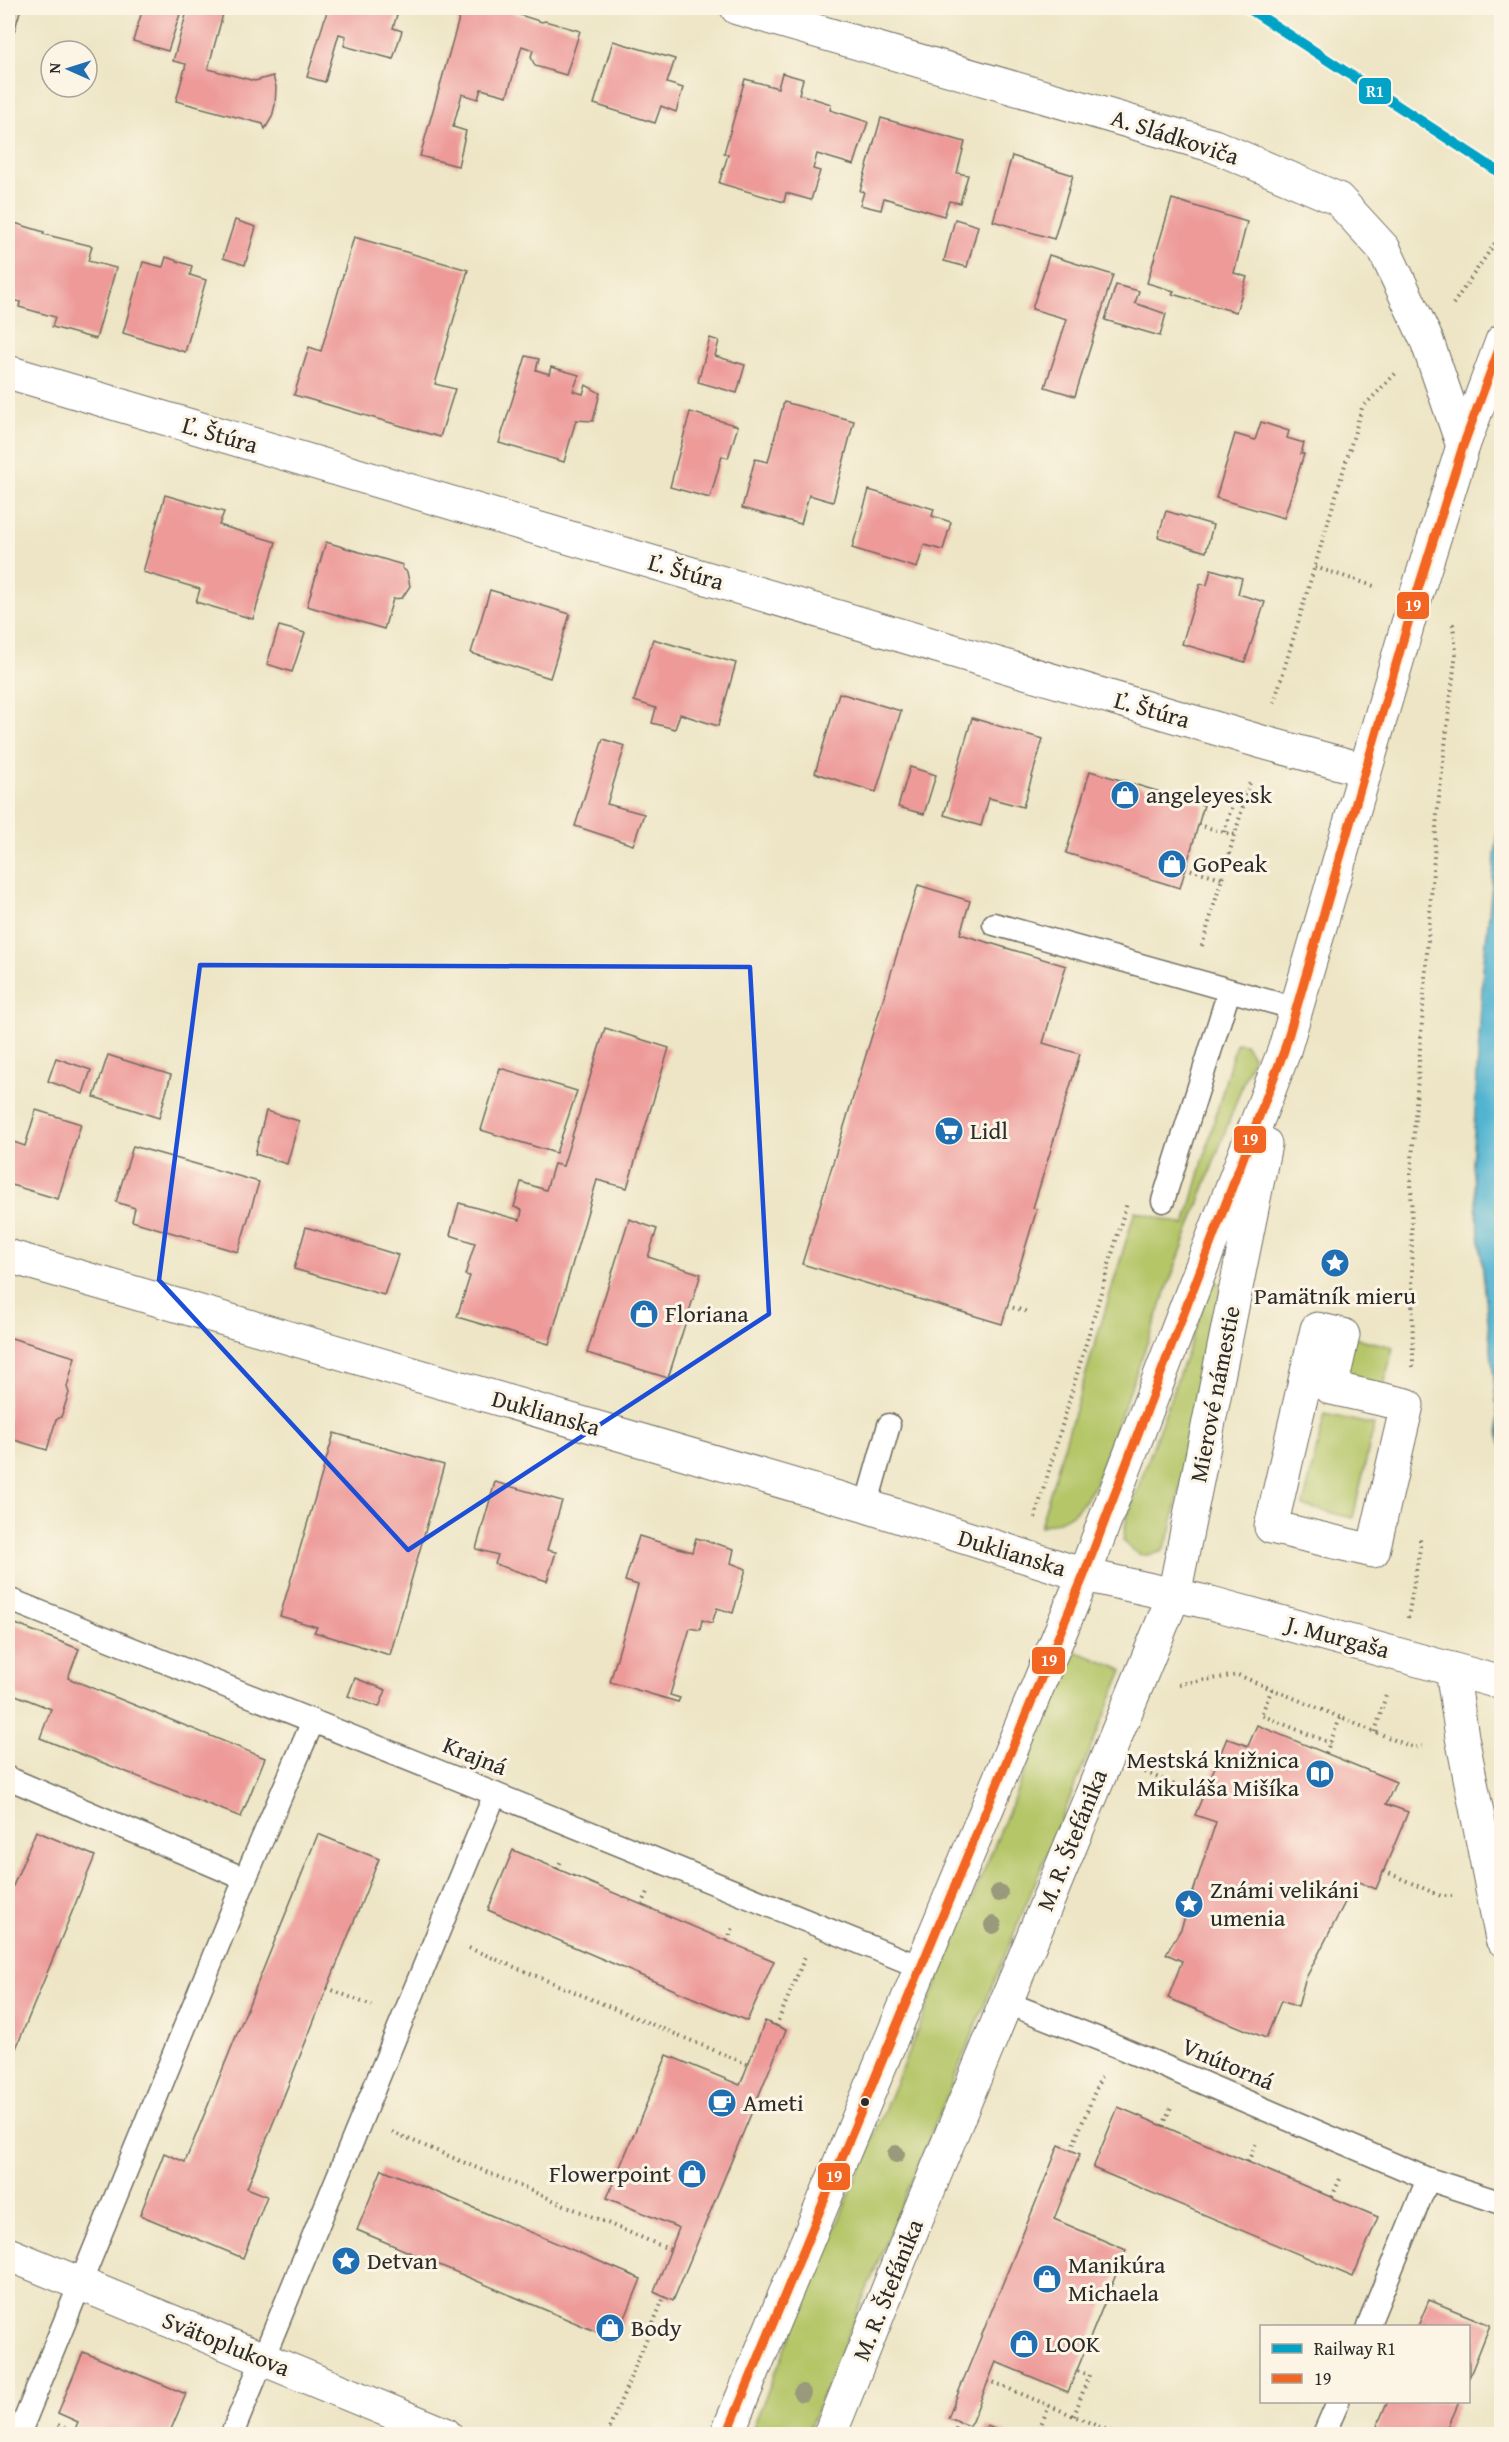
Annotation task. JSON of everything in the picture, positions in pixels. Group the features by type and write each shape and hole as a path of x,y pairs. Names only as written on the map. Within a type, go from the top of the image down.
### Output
{"street":[{"name":"A. Sládkoviča","path":"737,8 1214,146 1338,199 1384,249 1427,341 1463,446"},
{"name":"Mierové námestie","path":"1084,1575 1284,1051 1415,599 1463,446 1502,341"},
{"name":"Ľ. Štúra","path":"8,372 1262,742 1365,770"},
{"name":"Mierové námestie","path":"1174,1595 1284,1051"},
{"name":"Duklianska","path":"8,1256 866,1506 1084,1575"},
{"path":"1317,1329 1343,1335 1331,1388 1407,1405 1376,1538 1373,1551 1271,1527 1317,1329"},
{"path":"727,2434 1084,1575 1174,1595"},
{"name":"J. Murgaša","path":"1174,1595 1497,1682"},
{"name":"M. R. Štefánika","path":"830,2434 1005,2002 1174,1595"},
{"path":"1452,1669 1462,1737 1502,1939"},
{"name":"Svätoplukova","path":"8,2254 445,2434"}],"lane":[{"path":"994,924 1297,1009"},
{"path":"1163,1201 1229,991"},
{"path":"866,1506 889,1425"},
{"name":"Krajná","path":"8,1599 920,1967"},
{"path":"19,2434 245,1879 313,1721"},
{"path":"8,1781 245,1879"},
{"path":"232,2434 495,1794"},
{"name":"Vnútorná","path":"1005,2002 1114,2045 1428,2178 1502,2203"},
{"path":"1368,2325 1428,2178"},
{"path":"1324,2434 1338,2403"}],"path":[{"path":"1202,946 1362,408 1427,341 1502,233"},
{"path":"1315,567 1378,587"},
{"path":"1413,1373 1411,1173 1437,815 1456,651 1453,625 1446,616"},
{"path":"1224,832 1236,792 1246,795"},
{"path":"1198,825 1235,836"},
{"path":"1185,868 1222,878"},
{"path":"1032,1528 1129,1196"},
{"path":"1007,1306 1028,1312"},
{"path":"1407,1627 1420,1548 1420,1525"},
{"path":"1376,1538 1420,1548"},
{"path":"1180,1685 1238,1675 1414,1748 1426,1745"},
{"path":"1272,1689 1261,1715 1330,1743"},
{"path":"1374,1732 1387,1690"},
{"path":"1326,1753 1340,1718"},
{"path":"1145,1772 1203,1797"},
{"path":"1384,1871 1441,1896 1493,1895"},
{"path":"776,2026 818,1925"},
{"path":"438,1935 747,2064"},
{"path":"327,1988 403,2019"},
{"path":"1071,2150 1114,2045"},
{"path":"362,2120 671,2250"},
{"path":"607,2434 664,2297"},
{"path":"1074,2416 1089,2375 1076,2371"},
{"path":"988,2380 1117,2434"},
{"path":"1037,2434 1049,2406"},
{"path":"953,2434 959,2422"}],"highlighted area":[{"path":"200,965 750,967 769,1314 408,1550 159,1280"}],"green space":[{"path":"1236,1043 1245,1044 1253,1056 1094,1487 1072,1514 1059,1521 1040,1526 1135,1211 1185,1225"},
{"path":"1213,1280 1222,1285 1171,1531 1163,1551 1141,1555 1123,1541 1126,1521"},
{"path":"1343,1335 1393,1347 1381,1400 1331,1388"},
{"path":"1325,1414 1374,1425 1353,1518 1303,1506"},
{"path":"1075,1651 1123,1670 807,2434 750,2434"}],"water":[{"path":"1501,802 1501,1447 1472,1165 1483,969"}],"building":[{"path":"8,8 21,8 14,32 8,30"},
{"path":"143,8 182,8 168,51 133,41"},
{"path":"188,8 207,8 206,10 223,14 208,69 255,81 273,76 276,87 275,105 272,117 265,129 263,124 176,101 186,64 173,61"},
{"path":"328,8 399,8 393,28 402,31 393,59 344,46 346,36 339,34 325,82 307,77"},
{"path":"462,8 498,8 580,31 566,75 535,66 531,57 533,50 522,46 507,96 481,89 478,99 462,94 453,127 466,131 458,166 420,156"},
{"path":"613,41 675,59 667,83 683,88 676,112 661,106 655,123 594,104"},
{"path":"782,73 803,79 799,94 831,104 830,110 868,122 854,165 817,154 813,169 820,171 811,200 786,193 784,202 719,183 728,155 724,153 745,79 778,88"},
{"path":"881,118 965,142 957,173 968,175 960,203 949,201 944,216 884,198 881,210 860,205 864,192 860,191"},
{"path":"1012,156 1073,175 1054,239 993,221"},
{"path":"1172,199 1247,222 1234,273 1247,277 1236,312 1172,294 1174,291 1147,283"},
{"path":"955,219 978,226 967,267 944,261"},
{"path":"235,220 256,227 245,265 223,258"},
{"path":"8,221 44,232 43,234 92,246 88,261 116,268 96,339 52,327 55,317 19,307 20,302 8,298"},
{"path":"354,237 468,270 435,384 455,389 440,437 294,395 309,347 321,351"},
{"path":"1049,255 1113,275 1075,396 1045,387 1067,319 1032,309"},
{"path":"166,257 192,266 190,275 206,280 185,352 123,333 143,262 163,267"},
{"path":"1116,285 1139,291 1135,303 1166,314 1160,336 1105,320"},
{"path":"710,338 719,341 715,356 745,365 737,393 698,382"},
{"path":"526,356 539,359 536,370 549,374 551,367 579,375 573,391 583,394 586,385 600,393 593,421 576,420 564,462 499,443"},
{"path":"784,402 854,421 833,502 809,495 801,524 742,508 755,459 768,462"},
{"path":"690,412 738,426 728,458 722,456 710,498 670,487"},
{"path":"1261,422 1289,431 1287,438 1304,443 1301,454 1304,454 1284,518 1216,498 1235,434 1255,440"},
{"path":"869,490 934,509 932,516 951,522 943,550 924,545 917,568 852,548"},
{"path":"165,495 224,512 219,525 276,542 253,619 196,602 200,589 143,572"},
{"path":"1166,511 1213,525 1206,552 1158,537"},
{"path":"326,542 403,565 402,568 407,572 410,586 402,598 393,599 384,629 307,606"},
{"path":"1211,569 1242,578 1238,594 1265,602 1245,662 1182,644 1200,584 1207,585"},
{"path":"490,590 570,614 550,678 471,653"},
{"path":"279,626 305,633 292,672 267,664"},
{"path":"653,639 736,663 718,726 680,714 675,729 652,723 656,708 634,701"},
{"path":"839,693 901,711 876,792 815,773"},
{"path":"972,718 1043,739 1023,807 989,798 981,826 944,815"},
{"path":"603,739 625,746 607,804 644,814 633,845 575,826"},
{"path":"910,767 936,775 924,814 898,807"},
{"path":"1090,771 1204,805 1180,888 1066,853"},
{"name":"Lidl","path":"918,885 970,901 960,934 1066,966 1043,1043 1080,1054 1033,1208 1037,1209 1002,1324 802,1264"},
{"path":"605,1028 669,1048 627,1188 597,1180 549,1344 457,1317 470,1276 465,1275 475,1243 450,1235 459,1203 520,1220 522,1210 514,1207 521,1182 546,1190 554,1164 563,1166"},
{"path":"108,1055 171,1075 159,1118 94,1097"},
{"path":"56,1058 91,1070 83,1094 48,1081"},
{"path":"500,1068 577,1091 556,1153 481,1130"},
{"path":"36,1110 81,1124 58,1199 8,1184 8,1140 25,1146"},
{"path":"266,1111 299,1121 287,1164 255,1154"},
{"path":"133,1146 259,1182 238,1252 132,1221 135,1208 116,1202"},
{"name":"Floriana","path":"629,1219 657,1229 648,1257 701,1274 668,1378 587,1353"},
{"path":"306,1227 398,1255 384,1295 294,1269"},
{"path":"8,1337 75,1357 67,1387 69,1393 61,1417 56,1420 47,1450 8,1438"},
{"path":"334,1433 444,1465 390,1655 314,1632 317,1627 280,1616"},
{"path":"495,1482 562,1501 547,1550 556,1552 547,1581 495,1564 498,1555 476,1549"},
{"path":"639,1536 692,1552 696,1538 734,1549 731,1563 746,1569 733,1613 717,1608 712,1623 702,1620 700,1630 690,1628 670,1695 680,1698 678,1702 610,1682 638,1585 625,1581"},
{"path":"8,1621 79,1649 68,1678 265,1758 241,1817 40,1738 51,1709 8,1692"},
{"path":"355,1678 386,1690 379,1707 348,1696"},
{"path":"1257,1725 1396,1782 1386,1804 1408,1812 1376,1889 1356,1881 1305,1980 1298,2007 1281,2001 1266,2038 1168,1998 1182,1961 1166,1954 1181,1929 1216,1822 1195,1815 1227,1738 1248,1746"},
{"path":"36,1831 95,1856 8,2068 8,1898"},
{"path":"318,1834 379,1859 247,2188 267,2196 243,2258 140,2215 164,2153 185,2162"},
{"path":"513,1850 774,1961 747,2021 488,1910"},
{"path":"765,2021 786,2030 673,2301 654,2292 679,2228 607,2198 667,2055 740,2085"},
{"path":"1118,2107 1378,2217 1353,2277 1093,2168"},
{"path":"1059,2145 1080,2154 1054,2219 1126,2250 1068,2392 996,2362 970,2426 948,2418"},
{"path":"382,2169 641,2279 616,2340 357,2230"},
{"path":"1429,2300 1490,2325 1470,2375 1470,2325 1418,2325"},
{"path":"83,2352 186,2394 169,2434 73,2434 78,2422 58,2413"},
{"path":"1387,2403 1459,2403 1445,2434 1374,2434"},
{"path":"987,2426 1007,2434 983,2434"}],"rail line":[{"name":"R1","path":"1248,8 1502,174"}],"transit line":[{"name":"19","path":"727,2434 1084,1575 1284,1051 1415,599 1463,446 1502,341"}],"place":[{"name":"angeleyes.sk","path":"1125,795"},
{"name":"GoPeak","path":"1172,864"},
{"name":"Lidl","path":"949,1131"},
{"name":"Pamätník mieru","path":"1335,1263"},
{"name":"Floriana","path":"644,1314"},
{"name":"Mestská knižnica Mikuláša Mišíka","path":"1320,1774"},
{"name":"Známi velikáni umenia","path":"1189,1904"},
{"name":"Ameti","path":"722,2103"},
{"name":"Flowerpoint","path":"692,2174"},
{"name":"Detvan","path":"346,2261"},
{"name":"Manikúra Michaela","path":"1047,2279"},
{"name":"Body","path":"610,2328"},
{"name":"LOOK","path":"1024,2344"}]}
